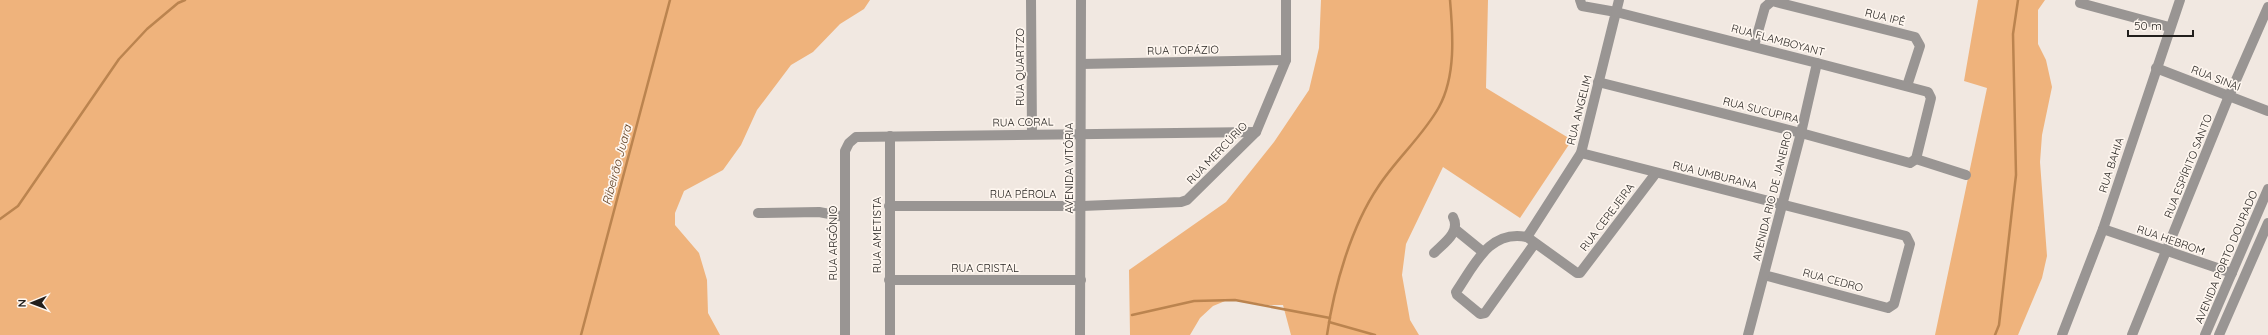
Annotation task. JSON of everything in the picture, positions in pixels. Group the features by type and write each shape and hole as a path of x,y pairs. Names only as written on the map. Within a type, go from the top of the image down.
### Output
{"street":[{"name":"RUA QUARTZO","path":"1032,0 1032,134"},
{"name":"AVENIDA VITÓRIA","path":"1080,335 1082,206 1081,0"},
{"name":"RUA MERCÚRIO","path":"1182,202 1187,200 1207,182 1256,132 1286,60 1286,0"},
{"name":"RUA FLAMBOYANT","path":"1580,0 1582,6 1616,12 1754,46 1928,92 1931,98 1916,159"},
{"name":"RUA ANGELIM","path":"1483,252 1456,292 1457,295 1480,314 1485,313 1531,240 1581,153 1619,0"},
{"name":"RUA BAHIA","path":"2062,335 2103,229 2169,27 2180,0"},
{"name":"RUA IPÊ","path":"1754,46 1765,7 1772,1 1915,37 1920,46 1907,86"},
{"path":"2080,3 2169,27"},
{"name":"RUA ESPÍRITO SANTO","path":"2132,335 2229,96 2268,7"},
{"name":"RUA TOPÁZIO","path":"1081,64 1286,60"},
{"name":"AVENIDA RIO DE JANEIRO","path":"1748,335 1801,132 1817,63"},
{"name":"RUA SINAI","path":"2156,68 2268,111"},
{"name":"RUA SUCUPIRA","path":"1598,82 1801,132 1910,163 1916,159 1966,175"},
{"name":"RUA CORAL","path":"845,151 849,143 856,137 1256,132"},
{"name":"RUA AMETISTA","path":"890,136 888,206 890,335"},
{"name":"RUA ARGÔNIO","path":"845,151 845,335"},
{"name":"RUA UMBURANA","path":"1581,153 1906,236 1910,244 1894,304"},
{"name":"RUA CEREJEIRA","path":"1531,240 1577,273 1580,272 1656,173"},
{"name":"AVENIDA PORTO DOURADO","path":"2205,335 2268,189"},
{"name":"RUA PÉROLA","path":"888,206 1082,206 1182,202"},
{"path":"758,213 819,212 845,217"},
{"path":"1434,253 1456,230 1454,217"},
{"path":"2219,335 2268,223"},
{"name":"RUA HEBROM","path":"2103,229 2232,273"},
{"path":"1456,230 1483,252 1492,242 1518,235 1531,240"},
{"name":"RUA CEDRO","path":"1764,275 1888,308 1894,304"},
{"name":"RUA CRISTAL","path":"889,280 1081,280"}],"shaded area":[{"path":"0,0 870,0 864,9 840,24 813,52 791,65 757,110 741,145 723,170 684,191 675,213 675,225 699,253 707,280 708,313 720,335 0,335"},
{"path":"1321,0 1488,0 1486,88 1572,140 1520,218 1443,167 1406,244 1402,275 1410,320 1419,335 1291,335 1283,305 1267,305 1230,299 1213,306 1200,318 1190,335 1130,335 1129,270 1226,202 1274,142 1309,90 1319,48"},
{"path":"1978,0 2045,0 2038,10 2038,44 2046,60 2052,87 2042,135 2040,162 2047,256 2042,278 2018,335 1935,335 1987,88 1964,81"}],"waterway":[{"path":"0,219 18,206 119,59 147,29 178,3 185,0"},
{"name":"Ribeirão Juara","path":"581,335 670,0"},
{"path":"1327,335 1334,297 1345,258 1368,203 1385,177 1433,118 1444,95 1451,68 1452,55 1450,0"},
{"path":"1995,335 1999,325 2016,175 2013,34 2018,0"},
{"path":"1132,315 1194,301 1235,300 1330,318"},
{"path":"1329,322 1375,335"}]}
